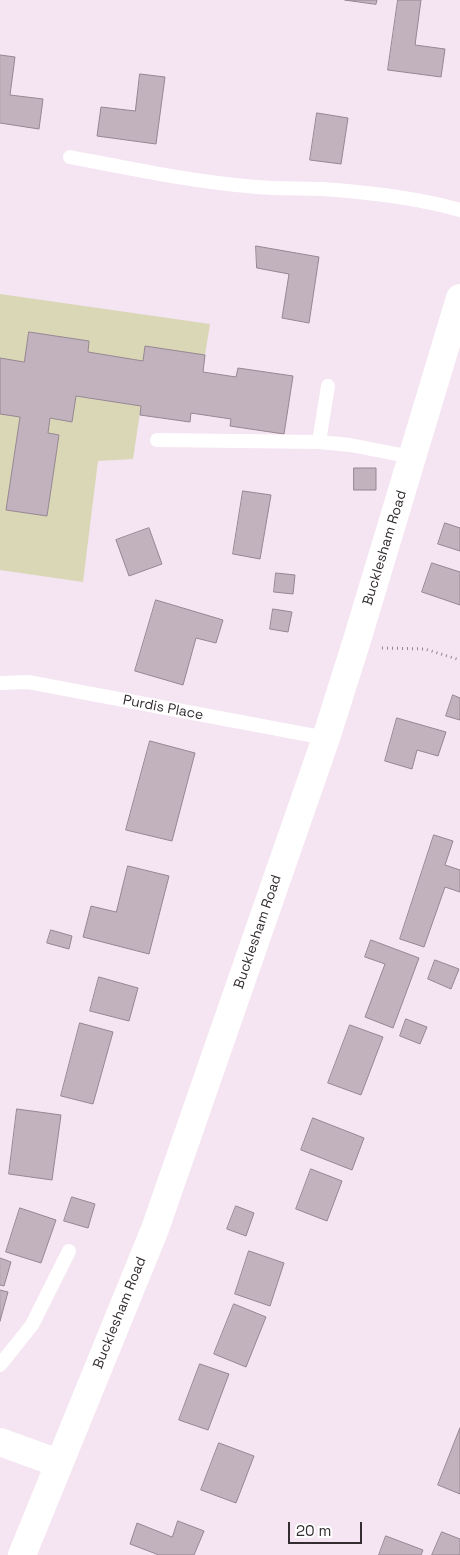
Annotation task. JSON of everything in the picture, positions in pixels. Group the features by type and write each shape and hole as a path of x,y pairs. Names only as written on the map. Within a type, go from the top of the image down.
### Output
{"street":[{"name":"Bucklesham Road","path":"22,1555 58,1462 154,1229 326,738 460,298"},
{"path":"0,1442 58,1462"}],"lane":[{"path":"70,157 209,182 260,187 321,189 378,195 460,210"},
{"path":"319,442 328,386"},
{"path":"157,440 319,442 350,445 412,457"},
{"name":"Purdis Place","path":"0,682 28,682 326,738"},
{"path":"0,1365 32,1325 70,1251"}],"path":[{"path":"357,640 378,648 425,650 460,660"}],"shaded area":[{"path":"0,294 210,324 205,355 145,346 143,361 88,352 89,341 29,332 24,362 0,358"},
{"path":"76,396 141,406 133,459 98,461 83,582 0,570 0,414 20,417 6,510 47,516 59,435 48,433 50,418 72,422"}],"building":[{"path":"345,0 377,0 376,4"},
{"path":"398,0 421,0 415,45 445,49 441,77 388,70"},
{"path":"0,55 15,57 10,95 43,99 39,129 0,123"},
{"path":"140,74 165,77 156,144 97,136 101,107 135,111"},
{"path":"317,113 348,118 341,164 310,160"},
{"path":"256,246 319,257 309,323 282,318 289,274 257,268"},
{"path":"29,332 89,341 88,352 143,361 145,346 205,355 203,372 236,377 238,368 293,376 284,434 230,426 231,419 191,413 190,422 140,415 141,406 76,396 72,422 50,418 48,433 59,435 47,516 6,510 20,417 0,414 0,358 24,362"},
{"path":"354,468 376,468 376,490 354,490"},
{"path":"243,491 271,495 260,559 233,554"},
{"path":"445,523 460,528 460,551 438,544"},
{"path":"149,528 162,564 129,576 116,540"},
{"path":"432,563 460,572 460,605 422,592"},
{"path":"276,573 295,575 293,594 274,592"},
{"path":"156,600 223,620 216,643 196,638 183,685 135,671"},
{"path":"273,609 292,612 288,632 270,629"},
{"path":"453,695 460,698 460,720 446,716"},
{"path":"397,718 446,732 438,756 417,750 412,769 385,761"},
{"path":"150,741 195,753 172,841 126,830"},
{"path":"434,835 453,841 445,865 460,870 460,892 445,887 424,947 400,939"},
{"path":"128,866 169,876 149,954 83,937 91,906 116,912"},
{"path":"51,930 72,936 69,949 47,943"},
{"path":"371,940 419,958 393,1028 365,1017 385,964 365,957"},
{"path":"435,960 459,969 451,989 428,979"},
{"path":"99,977 138,988 129,1021 90,1011"},
{"path":"406,1019 427,1027 420,1044 400,1036"},
{"path":"80,1023 113,1032 93,1104 61,1096"},
{"path":"350,1025 383,1037 361,1095 328,1083"},
{"path":"17,1109 61,1115 52,1180 9,1174"},
{"path":"313,1118 364,1138 352,1170 301,1150"},
{"path":"311,1169 342,1181 327,1221 296,1209"},
{"path":"72,1197 95,1204 88,1228 64,1221"},
{"path":"236,1206 254,1213 246,1236 227,1229"},
{"path":"20,1208 56,1220 41,1263 6,1252"},
{"path":"249,1251 284,1263 270,1306 235,1294"},
{"path":"0,1258 11,1262 4,1286 0,1285"},
{"path":"0,1290 8,1292 0,1321"},
{"path":"234,1304 266,1317 246,1367 214,1354"},
{"path":"200,1364 229,1374 208,1430 179,1420"},
{"path":"460,1428 460,1494 438,1485"},
{"path":"219,1443 254,1456 236,1503 201,1490"},
{"path":"178,1521 204,1531 194,1555 159,1555 130,1544 137,1523 172,1537"},
{"path":"442,1532 460,1539 460,1555 432,1555"},
{"path":"386,1536 423,1550 421,1555 379,1555"}]}
